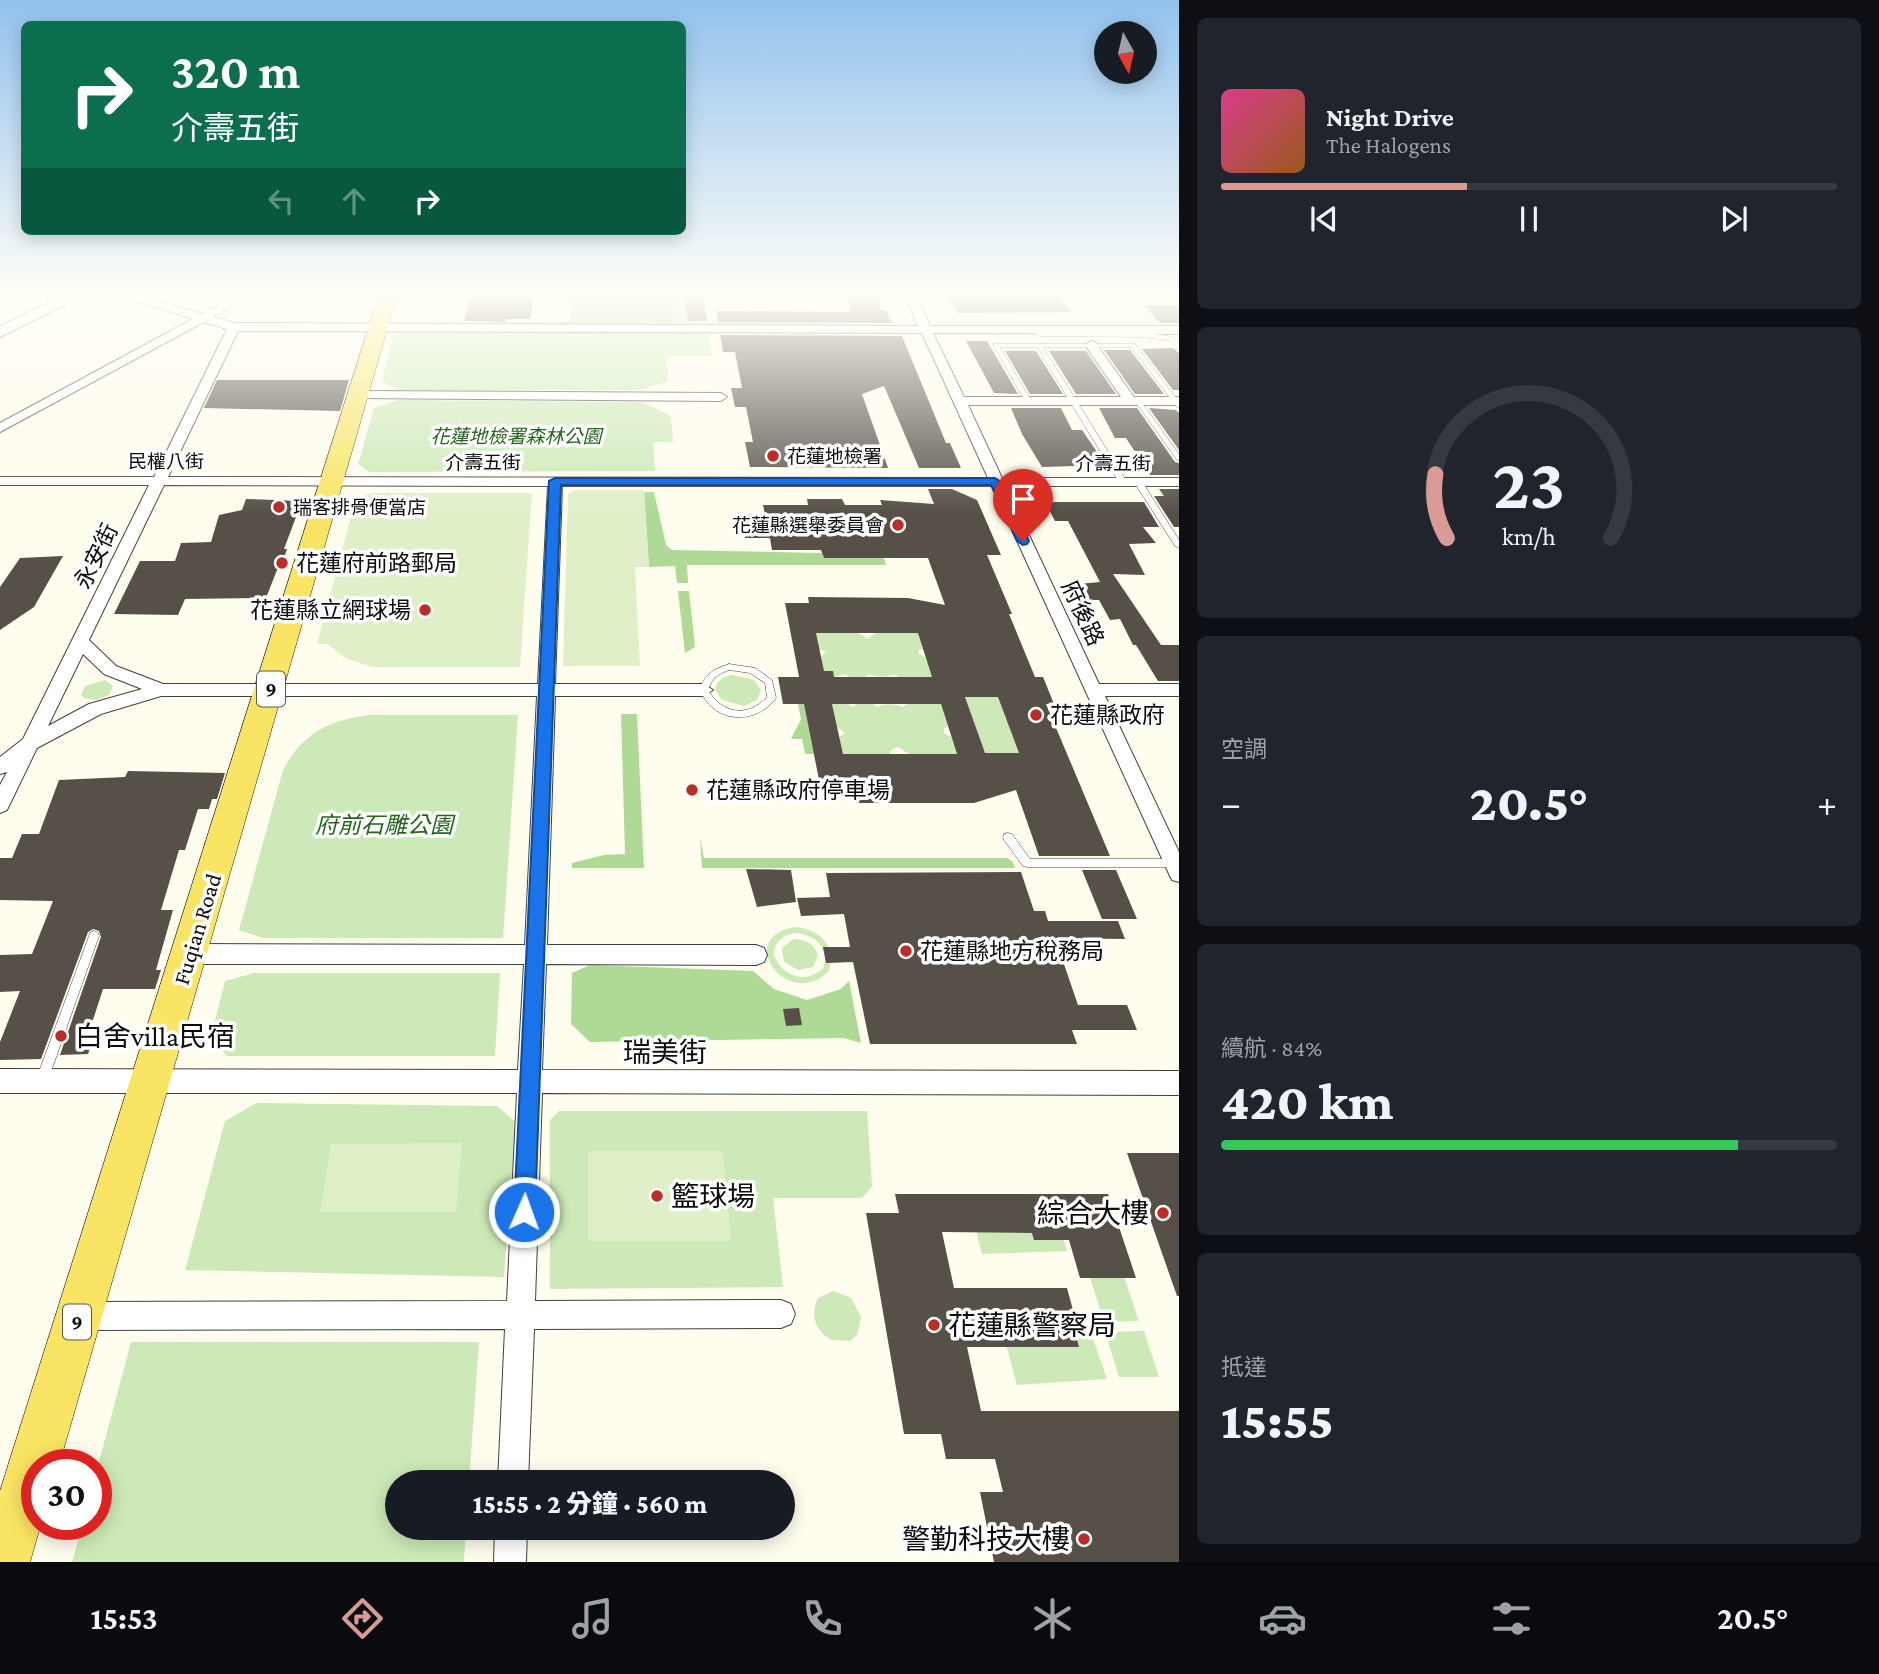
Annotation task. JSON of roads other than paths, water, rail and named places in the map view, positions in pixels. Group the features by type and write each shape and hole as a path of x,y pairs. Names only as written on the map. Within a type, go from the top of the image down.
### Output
{"main road":[{"name":"Fuqian Road","path":"4,1562 366,368"}],"street":[{"path":"0,428 111,368"},
{"name":"永安街","path":"0,805 214,368"},
{"name":"府後路","path":"943,368 1176,869"},
{"path":"1109,368 1134,401"},
{"path":"359,395 722,397"},
{"path":"958,401 1178,403"},
{"name":"民權八街","path":"0,481 333,481"},
{"name":"介壽五街","path":"333,481 1179,483"},
{"path":"514,1470 555,481"},
{"path":"80,641 110,670 161,690"},
{"path":"0,766 29,744 95,709 161,690 704,690"},
{"path":"1093,690 1179,690"},
{"path":"190,954 756,955"},
{"name":"瑞美街","path":"0,1081 1179,1083"},
{"path":"79,1316 781,1314"},
{"path":"510,1562 511,1540"}],"lane":[{"path":"1009,368 1028,401"},
{"path":"1053,368 1073,401 1179,546"},
{"path":"1151,368 1178,403"},
{"path":"1134,401 1179,459"},
{"path":"729,667 741,667 762,675 772,690 772,698 759,711 735,714 714,706 704,690 710,675 729,667"},
{"path":"1008,837 1027,863 1176,869"},
{"path":"42,1080 94,936"}],"place":[{"name":"花蓮地檢署","path":"773,456"},
{"name":"瑞客排骨便當店","path":"279,507"},
{"name":"花蓮縣選舉委員會","path":"898,525"},
{"name":"花蓮府前路郵局","path":"282,563"},
{"name":"花蓮縣立網球場","path":"425,610"},
{"name":"花蓮縣政府","path":"1036,715"},
{"name":"花蓮縣政府停車場","path":"692,790"},
{"name":"花蓮縣地方稅務局","path":"906,951"},
{"name":"白舍villa民宿","path":"61,1036"},
{"name":"籃球場","path":"657,1196"},
{"name":"綜合大樓","path":"1163,1213"},
{"name":"花蓮縣警察局","path":"934,1325"},
{"name":"警勤科技大樓","path":"1084,1539"}],"park label":[{"name":"花蓮地檢署森林公園","path":"516,436"},
{"name":"府前石雕公園","path":"384,825"}]}
